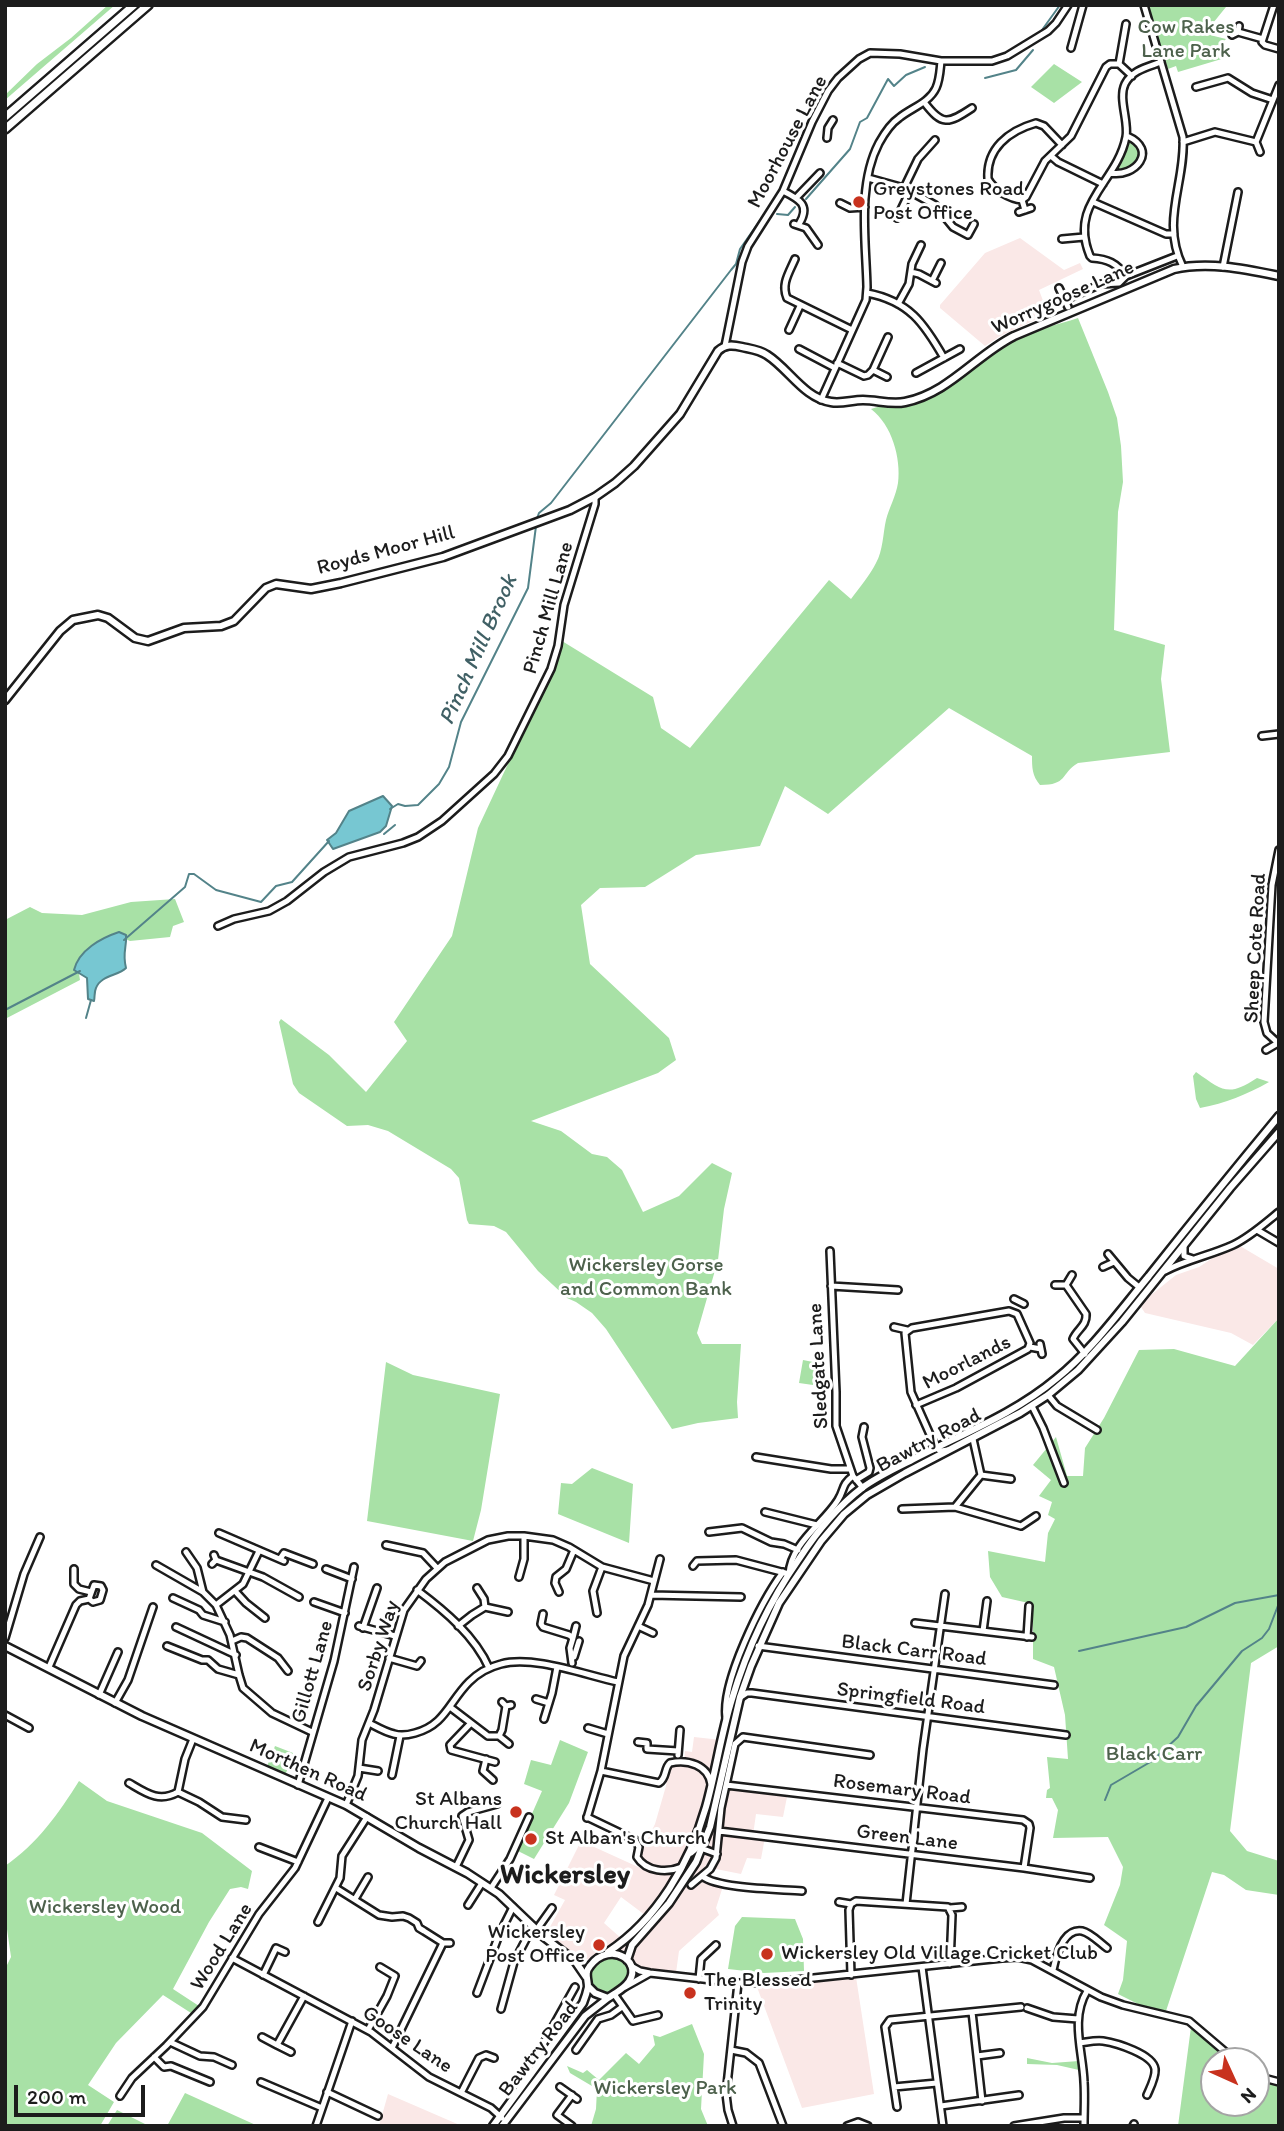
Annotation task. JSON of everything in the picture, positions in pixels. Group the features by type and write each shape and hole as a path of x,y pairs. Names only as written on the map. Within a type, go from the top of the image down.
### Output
{"highway":[{"path":"5,117 134,5"},
{"path":"5,129 148,5"}],"main road":[{"name":"Worrygoose Lane","path":"821,400 891,403 913,400 947,384 1003,342 1162,273 1183,267 1223,267 1279,276"},
{"path":"725,346 754,349 767,355 821,400"},
{"name":"Royds Moor Hill","path":"5,699 60,631 73,620 87,616 103,616 135,638 148,642 184,628 226,624 243,613 266,588 276,584 311,589 443,557 536,524 595,497 615,484 634,466 680,414 714,357 725,346"},
{"name":"Bawtry Road","path":"763,1632 786,1573 826,1523 863,1488 1036,1395 1087,1355 1279,1116"},
{"name":"Bawtry Road","path":"608,1952 628,1938 645,1921 683,1865 704,1813 736,1684 779,1603 804,1564 844,1514 876,1489 1048,1395 1161,1273 1279,1132"},
{"path":"908,1462 924,1457 928,1461"},
{"name":"Bawtry Road","path":"629,1963 632,1945 674,1896 702,1848 714,1812 740,1697 755,1645"},
{"name":"Morthen Road","path":"5,1646 114,1703 346,1805 456,1867 491,1888 575,1961 586,1977"},
{"path":"608,1952 619,1954 629,1963 632,1975 625,1987 611,1996 595,1993 588,1986 586,1977 589,1967 608,1952"},
{"path":"575,1961 594,1962"},
{"name":"Bawtry Road","path":"493,2126 583,2003 588,1986"},
{"name":"Bawtry Road","path":"502,2126 585,2016 611,1996"}],"street":[{"name":"Moorhouse Lane","path":"725,346 744,256 755,232 783,191 812,122 833,84 855,62 881,52 941,61 984,62 1007,56 1048,31 1068,5"},
{"path":"1071,48 1083,5"},
{"path":"1143,5 1182,132 1183,142 1174,200 1174,234 1177,256 1183,267"},
{"path":"1274,5 1263,39 1265,45 1279,49"},
{"path":"1119,64 1126,24"},
{"path":"1236,31 1263,39"},
{"path":"821,400 867,293 865,207 875,150 891,125 924,102 937,86 941,61"},
{"path":"1126,276 1113,262 1092,258 1084,237 1084,223 1120,154 1126,136 1124,86 1142,68 1161,62"},
{"path":"1062,145 1044,127 1035,123 1005,138 995,147 990,159 988,179 994,188 1022,200 1040,169 1072,135 1106,67 1119,64 1132,76"},
{"path":"1196,87 1228,78 1252,93 1273,100"},
{"path":"1261,152 1256,142 1279,85"},
{"path":"924,102 933,115 942,120 957,118 972,108"},
{"path":"827,138 828,128 833,120"},
{"path":"812,122 828,128"},
{"path":"1183,142 1215,132 1256,142"},
{"path":"1110,173 1116,174 1135,168 1141,162 1141,148 1126,136"},
{"path":"897,218 918,159 935,140"},
{"path":"1051,156 1103,184"},
{"path":"796,198 820,173"},
{"path":"868,178 907,190 935,205 953,227 968,235 974,224"},
{"path":"783,191 796,198 803,207 804,212 796,224 806,228 817,242 821,236"},
{"path":"1223,267 1238,192"},
{"path":"1022,200 1025,210"},
{"path":"1093,202 1166,234 1174,234"},
{"path":"840,203 850,208 865,207"},
{"path":"1062,239 1084,237"},
{"path":"898,304 909,285 912,264 921,245"},
{"path":"1065,300 1101,284 1119,283 1126,276 1177,256"},
{"path":"795,259 784,289 787,298 852,330"},
{"path":"911,272 934,282 941,263"},
{"path":"1059,288 1068,307"},
{"path":"867,293 898,304 925,326 944,358"},
{"path":"789,330 800,306"},
{"path":"799,349 864,376 873,370 888,337"},
{"path":"916,373 960,349"},
{"path":"873,370 887,377"},
{"name":"Pinch Mill Lane","path":"218,926 234,919 269,911 349,857 418,837 442,821 494,774 508,756 551,669 558,646 564,605 592,517 595,497"},
{"path":"1262,736 1279,734"},
{"name":"Sheep Cote Road","path":"1266,1050 1278,1043 1267,1033 1264,1022 1272,885 1279,850"},
{"path":"1161,1273 1177,1264 1196,1260 1236,1243 1279,1212"},
{"path":"1257,1230 1279,1243"},
{"path":"1185,1243 1184,1256 1196,1260"},
{"name":"Sledgate Lane","path":"830,1251 836,1426 854,1478"},
{"path":"1108,1254 1139,1287"},
{"path":"1103,1267 1114,1262"},
{"path":"1066,1285 1072,1275"},
{"path":"1055,1284 1066,1285"},
{"path":"1066,1285 1086,1314 1085,1325 1075,1333 1073,1339 1087,1355"},
{"path":"831,1286 898,1290"},
{"name":"Moorlands","path":"936,1448 911,1392 905,1336 907,1331 1015,1312 1022,1303 1014,1299"},
{"name":"Moorlands","path":"1015,1312 1030,1347"},
{"name":"Moorlands","path":"894,1328 907,1331"},
{"name":"Moorlands","path":"916,1405 975,1378 1030,1347 1041,1349"},
{"path":"1048,1395 1058,1406 1097,1430"},
{"path":"1032,1406 1065,1483"},
{"path":"854,1478 870,1469 862,1437 864,1427"},
{"path":"973,1438 981,1475"},
{"path":"936,1448 941,1451 952,1449"},
{"path":"756,1457 831,1469 849,1469"},
{"path":"981,1475 1012,1479"},
{"path":"955,1507 981,1475"},
{"name":"Bawtry Road","path":"726,1721 724,1704 736,1667 755,1622 797,1550 838,1500 843,1484 854,1478 863,1488"},
{"path":"902,1509 955,1507 1021,1526 1036,1516"},
{"path":"765,1512 817,1525"},
{"path":"226,1528 220,1534 259,1551 282,1560 284,1553 313,1564"},
{"path":"709,1532 742,1528 771,1542 797,1550"},
{"name":"Sorby Way","path":"346,1805 359,1768 360,1747 404,1610 417,1590 437,1568 479,1543 508,1536 524,1536 553,1540 602,1567 654,1581"},
{"path":"519,1577 524,1559 524,1536"},
{"path":"5,1637 24,1574 40,1537"},
{"path":"386,1545 423,1553 437,1568"},
{"path":"550,1592 558,1590 556,1577 566,1569 574,1550"},
{"path":"216,1605 235,1591 250,1572 259,1551"},
{"path":"186,1552 197,1568 203,1592"},
{"path":"214,1559 250,1572 299,1597"},
{"path":"660,1559 648,1605 626,1649 601,1771 585,1817 635,1840 639,1847 637,1857 641,1864 657,1871 683,1865"},
{"path":"693,1566 697,1561 736,1560 786,1573"},
{"path":"156,1565 203,1592 216,1605 232,1641 243,1688 279,1717 312,1732"},
{"name":"Gillott Lane","path":"298,1785 334,1661 354,1567"},
{"path":"597,1613 594,1586 602,1567"},
{"path":"49,1667 76,1605 90,1596 74,1584 74,1569"},
{"path":"326,1569 352,1578"},
{"path":"377,1588 361,1627 395,1636"},
{"path":"477,1588 481,1592 485,1607"},
{"path":"417,1590 445,1612 479,1647 489,1668"},
{"path":"235,1591 265,1618"},
{"path":"906,1904 945,1594"},
{"path":"651,1595 741,1597"},
{"path":"173,1598 203,1615 225,1622"},
{"path":"584,1602 594,1600"},
{"path":"983,1631 987,1601"},
{"path":"314,1602 345,1614"},
{"path":"915,1623 1030,1637 1029,1606"},
{"path":"114,1703 128,1680 153,1607"},
{"path":"458,1626 485,1607 508,1612"},
{"path":"543,1614 537,1623 576,1639"},
{"path":"569,1670 576,1626"},
{"path":"638,1626 653,1633"},
{"path":"176,1627 236,1655"},
{"path":"763,1632 770,1648"},
{"path":"232,1641 241,1637 247,1638 274,1654 286,1668 290,1661"},
{"name":"Black Carr Road","path":"755,1645 1054,1685"},
{"path":"167,1646 208,1660 218,1669 239,1675"},
{"path":"99,1695 118,1652"},
{"path":"389,1658 416,1666"},
{"path":"416,1674 416,1666 421,1661"},
{"path":"369,1723 400,1735 432,1727 469,1682 489,1668 520,1661 618,1682"},
{"path":"544,1718 557,1667"},
{"path":"746,1680 752,1693"},
{"name":"Springfield Road","path":"740,1697 752,1693 1066,1735"},
{"path":"536,1699 549,1703"},
{"path":"499,1736 506,1704"},
{"path":"450,1707 488,1736 499,1736 509,1744"},
{"path":"5,1714 29,1728"},
{"path":"471,1723 450,1745 451,1750 495,1762"},
{"path":"588,1728 608,1734"},
{"path":"677,1761 680,1730"},
{"path":"392,1775 400,1735"},
{"path":"691,1885 710,1869 735,1744 743,1738 870,1755"},
{"path":"129,1783 152,1797 170,1797 178,1792 185,1759 193,1739"},
{"path":"638,1742 647,1743 647,1749 678,1751"},
{"path":"486,1759 483,1771 493,1780"},
{"path":"704,1769 712,1766 717,1759"},
{"path":"601,1771 659,1783 664,1779 668,1764 677,1761 695,1763 709,1774 711,1784"},
{"path":"359,1768 378,1771"},
{"name":"Rosemary Road","path":"726,1785 1026,1821 1030,1828 1024,1868"},
{"path":"178,1792 217,1814 238,1822 246,1820"},
{"name":"Wood Lane","path":"120,2096 132,2078 203,2007 259,1914 298,1863 328,1798"},
{"path":"456,1867 469,1840 462,1816 497,1804"},
{"path":"318,1922 340,1878 342,1856 367,1817"},
{"path":"491,1888 510,1859 529,1817"},
{"name":"Green Lane","path":"719,1831 1090,1878"},
{"path":"259,1847 298,1863"},
{"name":"Bawtry Road","path":"683,1865 695,1848 702,1848"},
{"path":"702,1848 714,1853"},
{"path":"698,1856 714,1853"},
{"path":"670,1870 671,1885"},
{"path":"702,1876 708,1880 736,1885 802,1891"},
{"path":"355,1899 368,1877"},
{"path":"468,1905 482,1882"},
{"path":"336,1888 379,1915 403,1916 414,1920 424,1931 447,1943 392,2048"},
{"path":"839,1902 962,1907"},
{"path":"851,1903 851,1975"},
{"path":"477,1993 499,1935 513,1907"},
{"path":"501,2008 514,1962 535,1928 552,1908"},
{"path":"950,1908 950,1964"},
{"path":"1052,1970 1063,1942 1076,1932 1085,1932 1107,1948"},
{"path":"699,1979 701,1959 716,1945"},
{"path":"263,1975 276,1948 285,1952"},
{"path":"629,1963 640,1971 650,1973 738,1983 789,1981 1012,1957 1032,1960 1087,1991 1123,2005 1189,2021 1220,2047"},
{"name":"Goose Lane","path":"232,1958 368,2030 429,2077 491,2108 500,2116"},
{"path":"368,2030 395,1976 380,1967"},
{"path":"922,1967 943,2126"},
{"path":"625,1987 650,1973"},
{"path":"731,2125 726,2094 738,1983"},
{"name":"Bawtry Road","path":"533,2073 541,2048 575,1987"},
{"path":"1084,2126 1085,2087 1078,2019 1087,1991"},
{"path":"277,2045 304,1996"},
{"path":"611,1996 633,2021 658,2015"},
{"path":"576,2050 597,2019 611,2015 622,2007"},
{"path":"897,2107 885,2027 893,2019 1024,2007 1053,2017 1078,2019"},
{"path":"972,2011 982,2101"},
{"path":"316,2126 352,2021"},
{"path":"549,2034 557,2039"},
{"path":"262,2037 291,2052"},
{"path":"170,2042 200,2056 214,2057 232,2065"},
{"path":"1080,2043 1111,2043 1150,2059 1155,2075 1147,2095"},
{"path":"731,2050 746,2053 759,2063 783,2126"},
{"path":"977,2056 1000,2053"},
{"path":"461,2093 479,2058 486,2055 495,2058"},
{"path":"154,2057 164,2067 171,2066 210,2082"},
{"path":"261,2082 321,2108"},
{"path":"894,2087 937,2083"},
{"path":"558,2115 574,2097 560,2087"},
{"path":"327,2092 378,2116"},
{"path":"941,2106 1019,2095"},
{"name":"Goose Lane","path":"491,2108 505,2109"},
{"path":"551,2110 572,2126"},
{"path":"500,2116 506,2117 513,2111"},
{"path":"1014,2126 1064,2118 1084,2118"},
{"path":"847,2126 858,2122 868,2126"}],"shaded area":[{"path":"1020,238 1064,270 1080,263 1083,269 1039,290 1048,314 1002,335 985,346 940,308 940,305 985,253"},
{"path":"1240,1246 1279,1269 1279,1318 1253,1345 1231,1333 1145,1313 1141,1307 1151,1295 1176,1275 1199,1267 1222,1252 1223,1254"},
{"path":"694,1737 739,1742 726,1784 788,1792 783,1817 756,1814 753,1835 765,1837 761,1859 747,1858 741,1874 716,1869 708,1879 724,1883 716,1908 719,1915 679,1951 676,1973 643,1970 625,1953 610,1948 591,1959 576,1960 546,1934 565,1900 554,1895 581,1841 647,1871 649,1867 640,1855 655,1824 669,1769 676,1764 684,1765 685,1751 692,1752","holes":["621,1897 645,1915 622,1939 604,1923"]},
{"path":"856,1977 874,2094 802,2108 757,1987"},
{"path":"388,2094 462,2126 379,2126"}],"green space":[{"path":"108,5 115,5 5,100 5,95 37,64"},
{"name":"Cow Rakes Lane Park","path":"1147,5 1226,7 1209,28 1214,36 1226,39 1221,44 1225,58 1178,72 1176,66 1168,69"},
{"path":"1054,64 1082,82 1054,103 1031,87"},
{"path":"1128,142 1137,146 1141,155 1135,166 1115,173"},
{"name":"Wickersley Gorse and Common Bank","path":"1078,318 1117,418 1121,446 1123,482 1118,512 1114,630 1165,645 1161,679 1170,752 1078,763 1060,781 1040,785 1032,768 1032,756 949,708 828,814 785,786 760,846 696,855 645,887 600,888 581,905 590,964 669,1038 676,1060 658,1073 531,1121 561,1131 592,1154 607,1157 622,1170 643,1212 679,1196 712,1163 732,1173 724,1209 718,1260 697,1333 702,1344 741,1344 738,1418 672,1429 606,1329 592,1313 567,1298 538,1271 506,1232 494,1226 469,1224 459,1178 451,1169 388,1131 368,1125 347,1126 299,1093 293,1084 279,1022 281,1019 329,1055 366,1092 407,1041 394,1022 452,936 478,828 557,659 562,641 653,697 661,728 690,748 829,580 851,599 876,563 899,473 890,433 871,409 905,405 924,399 954,382 994,350 1016,337"},
{"path":"175,899 184,922 173,926 170,937 130,941 116,935 78,968 80,980 5,1019 5,920 30,907 42,913 82,915 131,902"},
{"path":"1196,1072 1226,1089 1239,1088 1257,1078 1269,1082 1236,1098 1200,1108 1193,1076"},
{"name":"Black Carr","path":"1279,1318 1279,1646 1251,1663 1230,1831 1247,1851 1279,1861 1279,1895 1246,1890 1224,1875 1212,1872 1166,2011 1142,2006 1118,1994 1123,1980 1127,1941 1104,1925 1120,1885 1123,1867 1108,1837 1053,1838 1058,1810 1052,1798 1046,1798 1050,1788 1047,1757 1068,1759 1065,1715 1054,1667 1033,1659 1033,1604 1002,1597 990,1577 988,1551 1045,1562 1048,1533 1055,1519 1048,1515 1052,1502 1039,1496 1051,1480 1033,1465 1056,1437 1067,1476 1083,1476 1085,1448 1104,1418 1139,1350 1174,1349 1235,1366"},
{"path":"803,1360 818,1363 813,1385 799,1383"},
{"path":"386,1362 413,1375 500,1394 481,1510 473,1541 367,1521"},
{"path":"592,1468 633,1484 629,1543 558,1514 561,1483 572,1484"},
{"path":"727,1729 730,1730 714,1804 701,1845 695,1846 710,1805"},
{"path":"560,1740 588,1752 569,1803 534,1859 516,1850 542,1791 524,1784 531,1760 551,1765"},
{"path":"275,1746 293,1753 285,1776 266,1769"},
{"name":"Wickersley Wood","path":"79,1781 107,1801 202,1833 252,1871 248,1889 230,1889 173,1989 199,2006 191,2013 163,1995 116,2043 88,2085 114,2102 100,2126 5,2126 5,1969 11,1957 5,1915 5,1866 27,1848 46,1827"},
{"name":"Wickersley Old Village Cricket Club","path":"742,1917 795,1919 803,1939 804,1971 764,1973 728,1969 735,1926"},
{"path":"615,1956 627,1965 624,1982 609,1992 597,1991 590,1980 591,1968 603,1959"},
{"name":"Wickersley Park","path":"692,2024 704,2054 701,2109 708,2126 591,2126 596,2109 597,2089 570,2073 567,2066 583,2073 587,2070 599,2080 626,2053 639,2064 655,2045 653,2035 660,2037"},
{"path":"1191,2027 1214,2047 1200,2047 1200,2117 1270,2117 1270,2083 1279,2085 1279,2126 1178,2126"},
{"path":"1027,2058 1052,2063 1079,2061 1079,2070 1057,2065 1027,2064"},
{"path":"185,2093 258,2126 167,2126"},
{"path":"117,2110 149,2126 107,2126"}],"water":[{"path":"383,796 392,806 386,826 380,832 333,849 327,840 336,833 349,811"},
{"path":"119,932 126,935 126,968 98,984 94,1001 88,999 87,978 74,970 77,963 92,946"}],"waterway":[{"path":"1042,30 1060,5"},
{"path":"985,78 1016,70 1033,50"},
{"path":"806,199 850,149 860,122 867,118 888,79 894,86 906,75 925,67"},
{"path":"777,214 788,215 795,207"},
{"name":"Pinch Mill Brook","path":"536,521 539,513 551,503 736,264 740,249 768,209"},
{"name":"Pinch Mill Brook","path":"390,809 398,804 418,805 439,784 449,767 461,722 528,588 536,526"},
{"path":"384,834 395,825"},
{"name":"Pinch Mill Brook","path":"124,940 185,887 189,874 194,874 216,890 261,902 276,886 292,882 329,841"},
{"name":"Pinch Mill Brook","path":"5,1010 80,971"},
{"path":"86,1018 91,1000"},
{"path":"1079,1651 1186,1627 1235,1603 1279,1595"},
{"path":"1105,1800 1111,1785 1152,1761 1178,1737 1196,1706 1242,1651 1262,1638 1269,1629 1279,1603"}],"place":[{"name":"Greystones Road Post Office","path":"859,202"},
{"name":"St Albans Church Hall","path":"516,1812"},
{"name":"St Alban's Church","path":"531,1839"},
{"name":"Wickersley Post Office","path":"599,1945"},
{"name":"Wickersley Old Village Cricket Club","path":"767,1954"},
{"name":"The Blessed Trinity","path":"690,1993"}],"district":[{"name":"Wickersley","path":"565,1876"}]}
